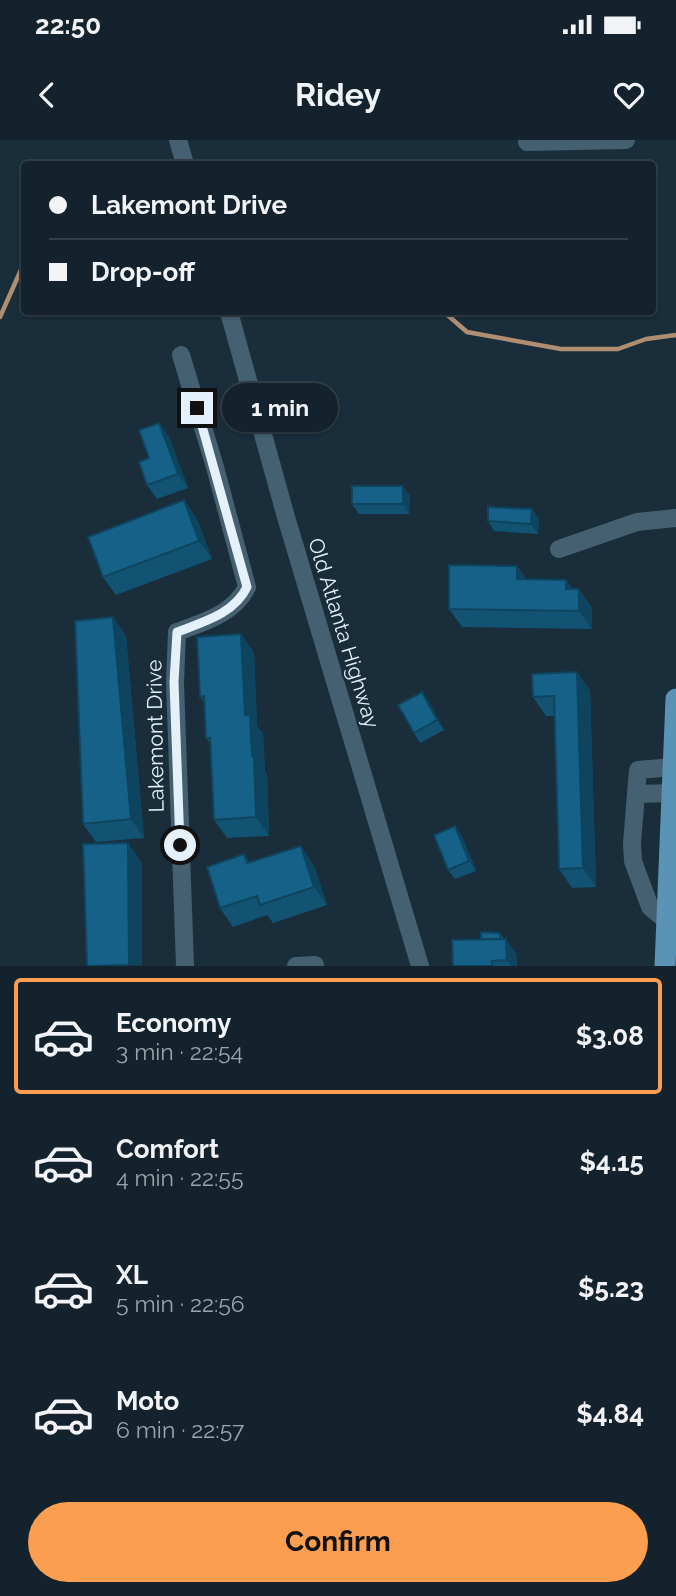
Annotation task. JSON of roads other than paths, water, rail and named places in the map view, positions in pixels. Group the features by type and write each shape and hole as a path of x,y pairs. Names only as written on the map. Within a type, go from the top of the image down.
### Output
{"main road":[{"path":"665,966 676,699"}],"street":[{"path":"178,140 184,161"},
{"path":"527,142 626,140"},
{"name":"Old Atlanta Highway","path":"230,315 286,517 420,966"},
{"name":"Lakemont Drive","path":"181,355 247,587 243,595 218,617 177,632 174,682 185,966"},
{"path":"559,549 637,522 676,518"},
{"path":"667,921 650,907 633,861 632,843 638,770 673,767"},
{"path":"636,794 673,800"},
{"path":"296,966 315,965"}],"waterway":[{"path":"0,317 21,270"},
{"path":"447,315 467,332 561,349 618,349 646,339 676,335"}]}
